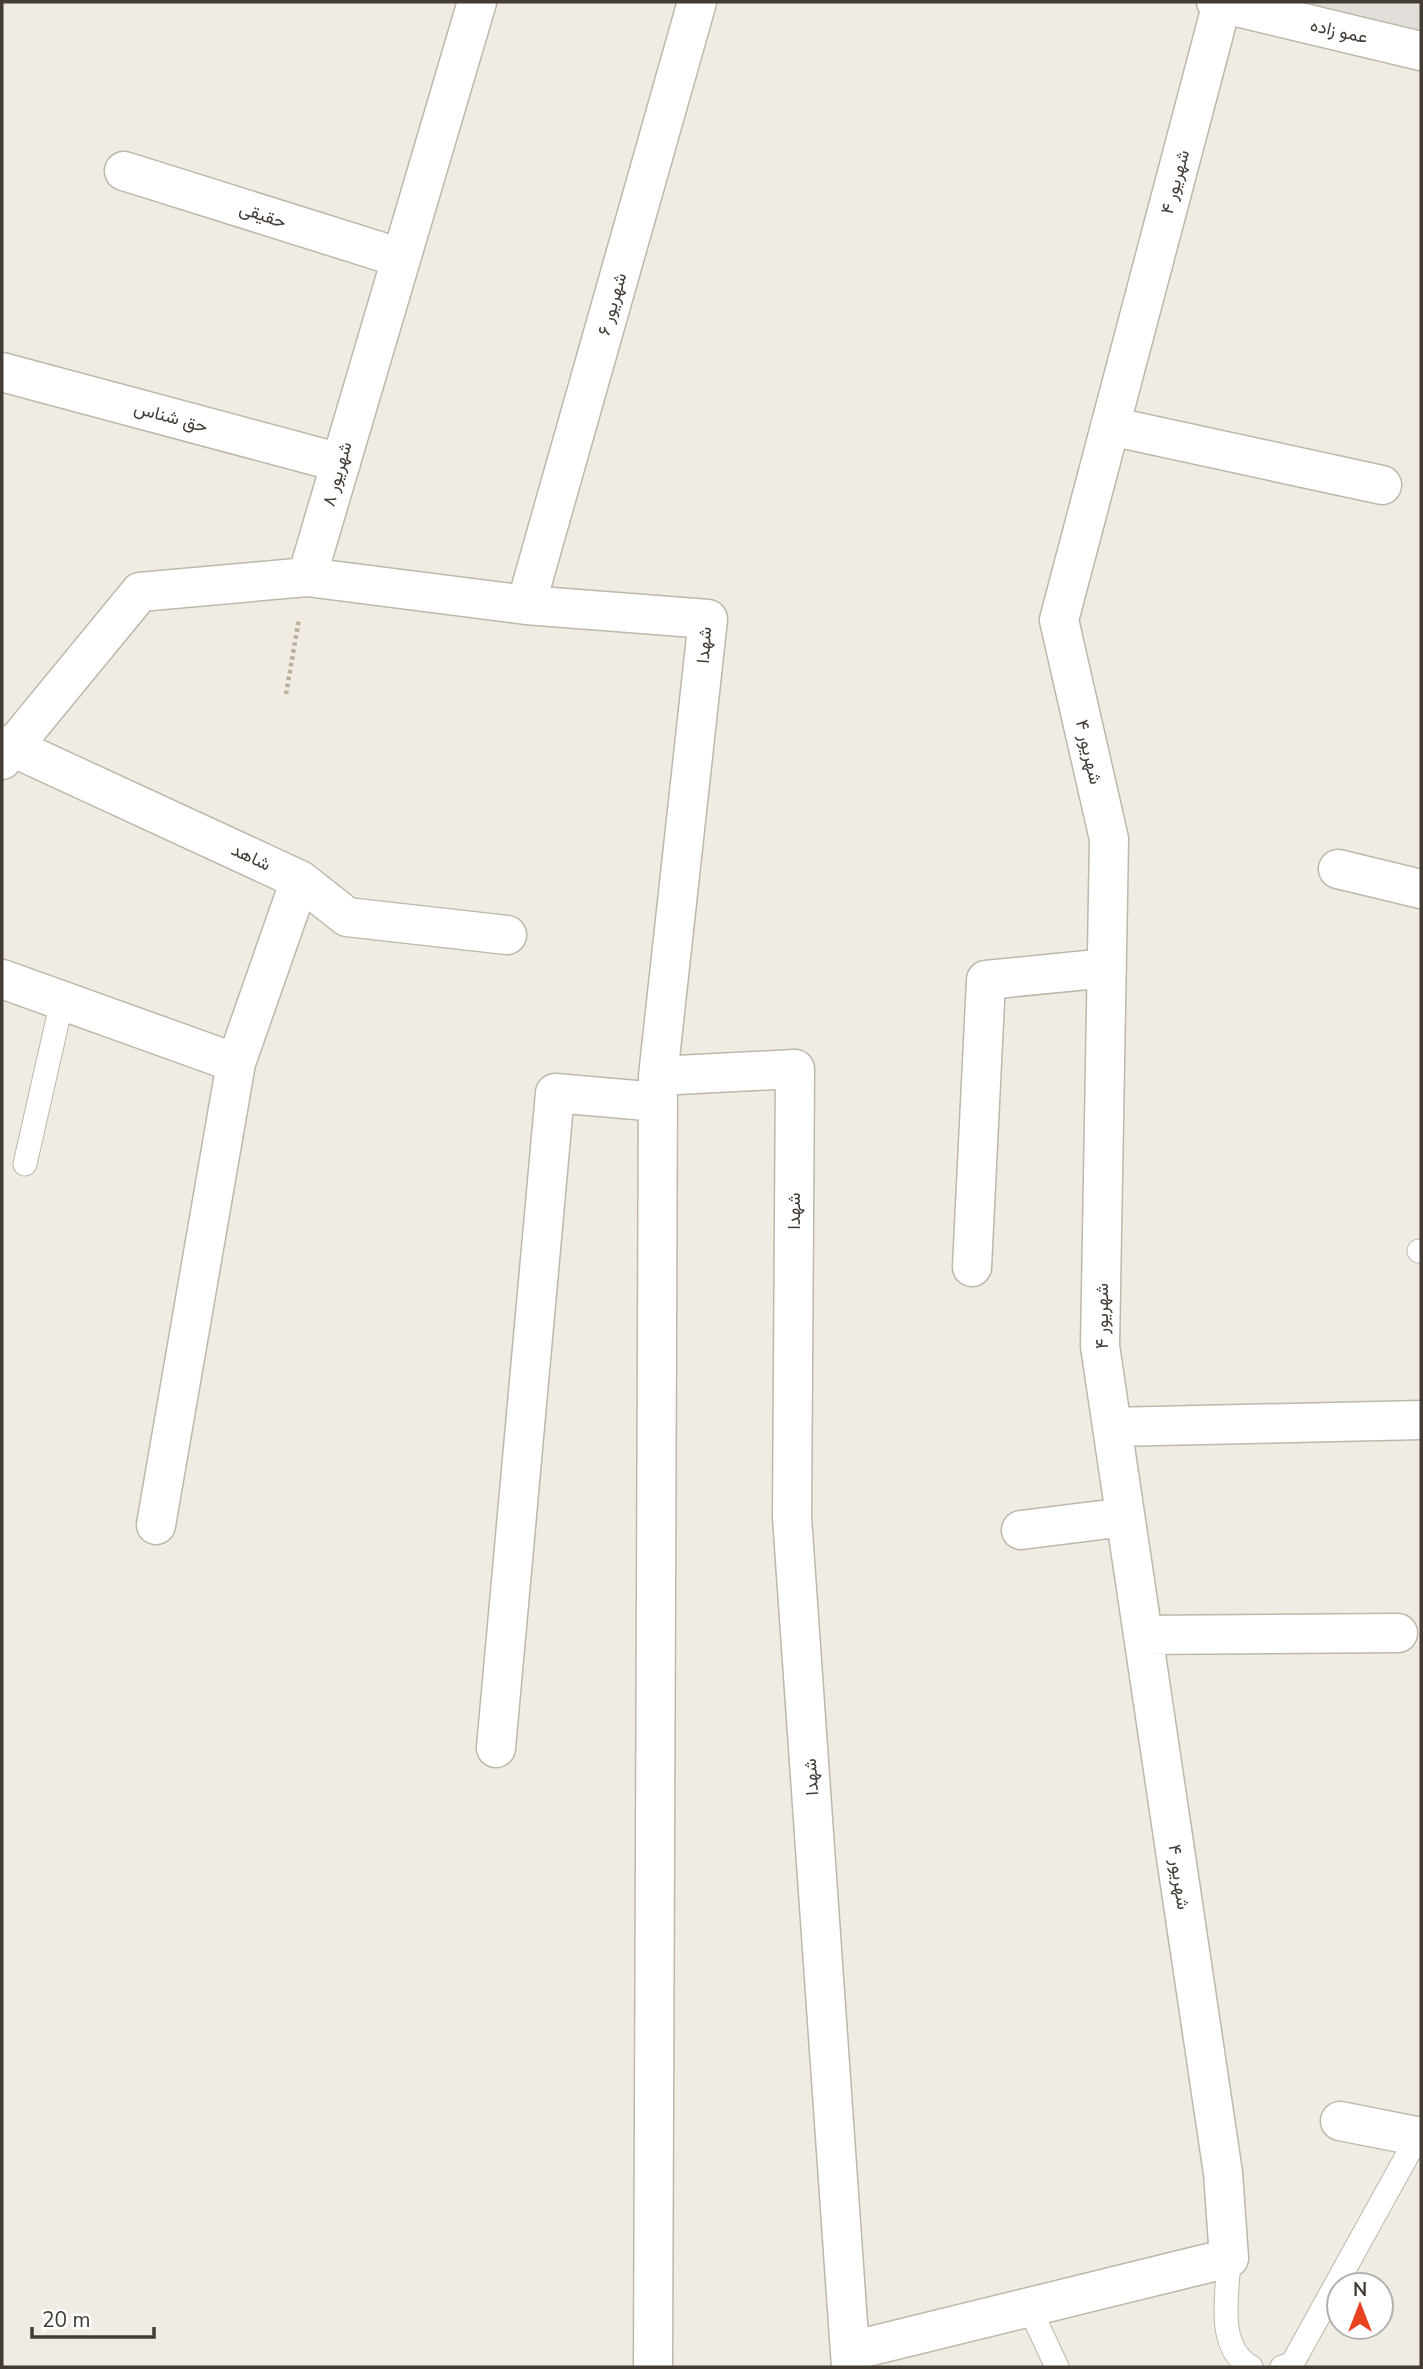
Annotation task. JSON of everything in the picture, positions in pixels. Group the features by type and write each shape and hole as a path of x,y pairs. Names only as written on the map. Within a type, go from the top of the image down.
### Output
{"street":[{"name":"شهریور ۸","path":"307,577 477,2"},
{"name":"شهریور ۶","path":"526,605 697,2"},
{"name":"عمو زاده","path":"1219,2 1421,51"},
{"name":"شهریور ۴","path":"1219,2 1059,620 1109,839 1100,1346 1223,2173 1229,2258"},
{"name":"حقیقی","path":"124,171 401,258"},
{"name":"حق شناس","path":"2,372 341,463"},
{"path":"1110,426 1382,485"},
{"name":"شهدا","path":"307,577 526,605 708,619 658,1089 795,1069 792,1517 851,2359"},
{"path":"5,751 140,592 307,577"},
{"name":"شاهد","path":"5,751 300,880 347,916 507,935"},
{"path":"1339,869 1421,889"},
{"path":"156,1525 236,1063 300,880"},
{"path":"972,1267 986,980 1107,968"},
{"path":"2,979 236,1063"},
{"path":"496,1748 555,1093 658,1089 653,2367"},
{"path":"1112,1427 1421,1420"},
{"path":"1021,1530 1125,1517"},
{"path":"1143,1635 1398,1633"},
{"path":"1340,2121 1420,2137"},
{"path":"851,2359 1029,2307 1229,2258"}],"lane":[{"path":"25,1164 62,1001"},
{"path":"1282,2367 1292,2364 1420,2137"},
{"path":"1229,2258 1227,2336 1240,2361 1251,2367"},
{"path":"1029,2307 1057,2367"}],"path":[{"path":"286,694 307,577"}],"shaded area":[{"path":"1267,2 1421,2 1421,36"}]}
